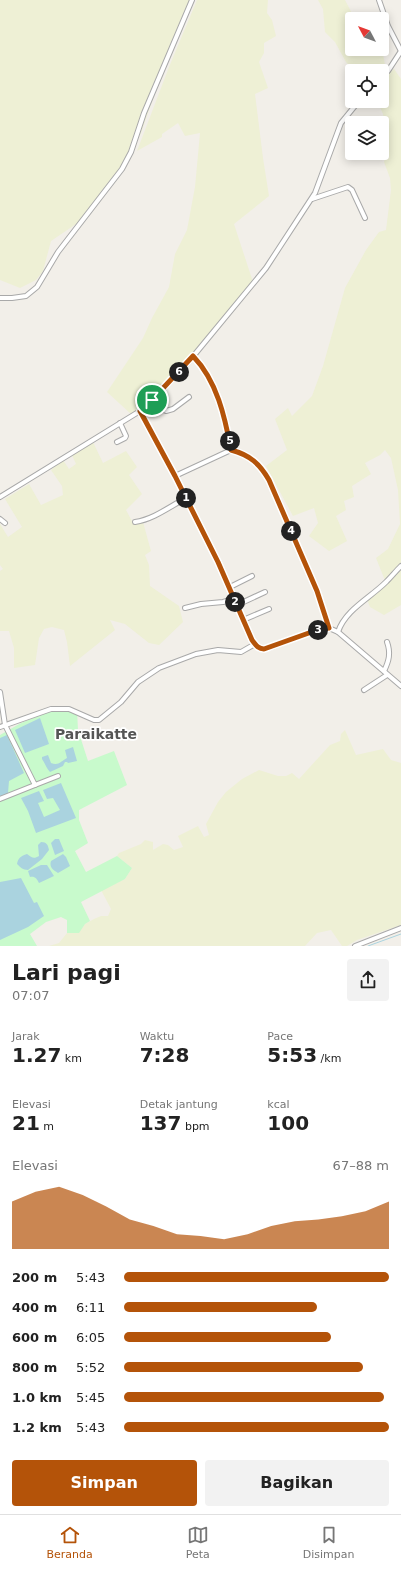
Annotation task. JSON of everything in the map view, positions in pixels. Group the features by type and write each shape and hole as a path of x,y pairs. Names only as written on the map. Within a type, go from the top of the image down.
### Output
{"street":[{"path":"0,298 26,296 37,287 58,252 124,165 131,152 144,113 192,0"},
{"path":"379,0 388,26 401,51 389,69"},
{"path":"0,497 140,411 193,356 266,268 312,199 340,124 353,108"},
{"path":"312,199 348,187 352,190 365,218"},
{"path":"193,356 203,367 215,390 231,450"},
{"path":"152,400 159,408 166,411 173,409 189,397"},
{"path":"140,411 175,476 230,587 243,620 255,644 260,649 264,649 320,629 329,628 338,632 401,686"},
{"path":"117,442 126,436 120,423"},
{"path":"175,476 231,450 251,458 263,470 269,480 317,591 329,628"},
{"path":"135,522 142,521 158,514 186,498"},
{"path":"0,519 5,523"},
{"path":"338,632 341,623 349,614 386,582 401,566"},
{"path":"230,587 252,576"},
{"path":"237,605 264,592"},
{"path":"185,608 234,599"},
{"path":"243,620 269,609"},
{"path":"364,690 385,673 390,653 387,642"},
{"path":"0,727 51,709 69,709 94,720 99,720 121,702 138,682 155,670 196,654 218,650 241,652 255,644"},
{"path":"0,692 5,725 35,785"},
{"path":"0,799 58,776"},
{"path":"355,946 401,928"}],"green space":[{"path":"0,0 194,0 163,70 141,133 130,154 79,222 51,241 43,271 36,280 20,288 0,280"},
{"path":"197,0 268,0 267,13 272,20 276,36 264,43 264,53 259,62 268,88 255,94 269,196 234,224 253,282 164,386 132,415 107,392 143,338 169,287 175,254 187,230 195,187 200,133 185,136 178,123 162,134 162,137 137,151 169,67"},
{"path":"318,0 345,0 351,12 345,12 345,56 383,56 385,64 348,64 335,42 325,32 323,9"},
{"path":"394,69 401,79 401,605 384,615 370,607 366,597 386,583 376,558 388,549 400,524 398,490 391,458 385,450 380,455 365,463 371,474 352,486 354,497 344,501 346,510 336,516 347,541 329,551 309,536 318,523 314,508 293,516 266,466 287,450 275,419 288,408 292,416 312,396 323,366 345,288 366,250 379,232 386,230 391,190 390,178 384,162 385,160 389,160 389,116 383,116 380,108 389,108 389,73"},
{"path":"93,442 103,463 126,451 137,467 129,475 142,494 126,510 133,523 143,522 151,551 145,555 149,565 150,586 179,606 183,622 159,645 149,643 125,624 110,620 115,630 70,666 64,630 52,627 44,629 39,638 35,665 14,668 14,648 9,631 0,631 0,571 3,569 0,565 0,524 8,537 22,527 5,499 29,484 41,505 63,495 62,486 51,470 63,460 69,469 76,464 72,455"},
{"path":"58,708 77,710 78,730 88,761 114,751 127,785 79,810 79,820 88,843 75,851 86,872 117,856 132,868 125,879 81,902 90,921 85,924 79,933 67,933 67,920 61,917 46,922 30,934 37,946 0,946 0,735 21,723"},
{"path":"345,730 356,755 383,749 391,760 401,763 401,925 357,940 347,946 342,946 331,930 317,933 305,946 49,946 59,943 67,933 79,932 85,924 94,919 101,916 108,916 111,909 101,890 125,879 132,868 117,856 119,853 141,844 145,840 153,842 153,850 163,844 168,845 174,850 183,847 178,836 198,826 204,837 209,835 206,824 218,802 226,792 242,779 259,770 278,776 286,776 292,773 299,779 330,745 340,741 341,734"}],"water":[{"path":"40,718 49,744 25,753 15,730"},
{"path":"7,735 24,773 9,781 8,793 0,798 0,738"},
{"path":"73,747 77,761 68,763 65,762 63,766 50,772 47,769 42,757 48,755 51,763 58,764 67,758 65,750"},
{"path":"61,783 76,818 36,833 28,811 21,798 39,791 44,801 38,803 44,817 60,810 53,798 47,799 43,790"},
{"path":"55,839 59,839 64,851 55,855 51,843"},
{"path":"41,842 47,844 49,850 42,859 28,870 20,867 17,862 21,856 27,854 33,858 36,858 39,856 38,845"},
{"path":"63,854 70,866 58,873 52,868 51,861"},
{"path":"41,865 47,865 54,876 39,883 36,878 30,877 28,871"},
{"path":"21,878 34,903 37,902 44,916 28,927 0,940 0,882"}],"waterway":[{"path":"368,946 401,934"}],"district":[{"name":"Paraikatte","path":"96,734"}],"route":[{"path":"193,356 203,367 213,385 220,405 231,450 251,458 263,470 269,480 317,591 329,628 320,629 272,647 260,649 257,647 252,640 218,562 175,476 162,452 156,445 140,411 152,400 193,356"}]}
